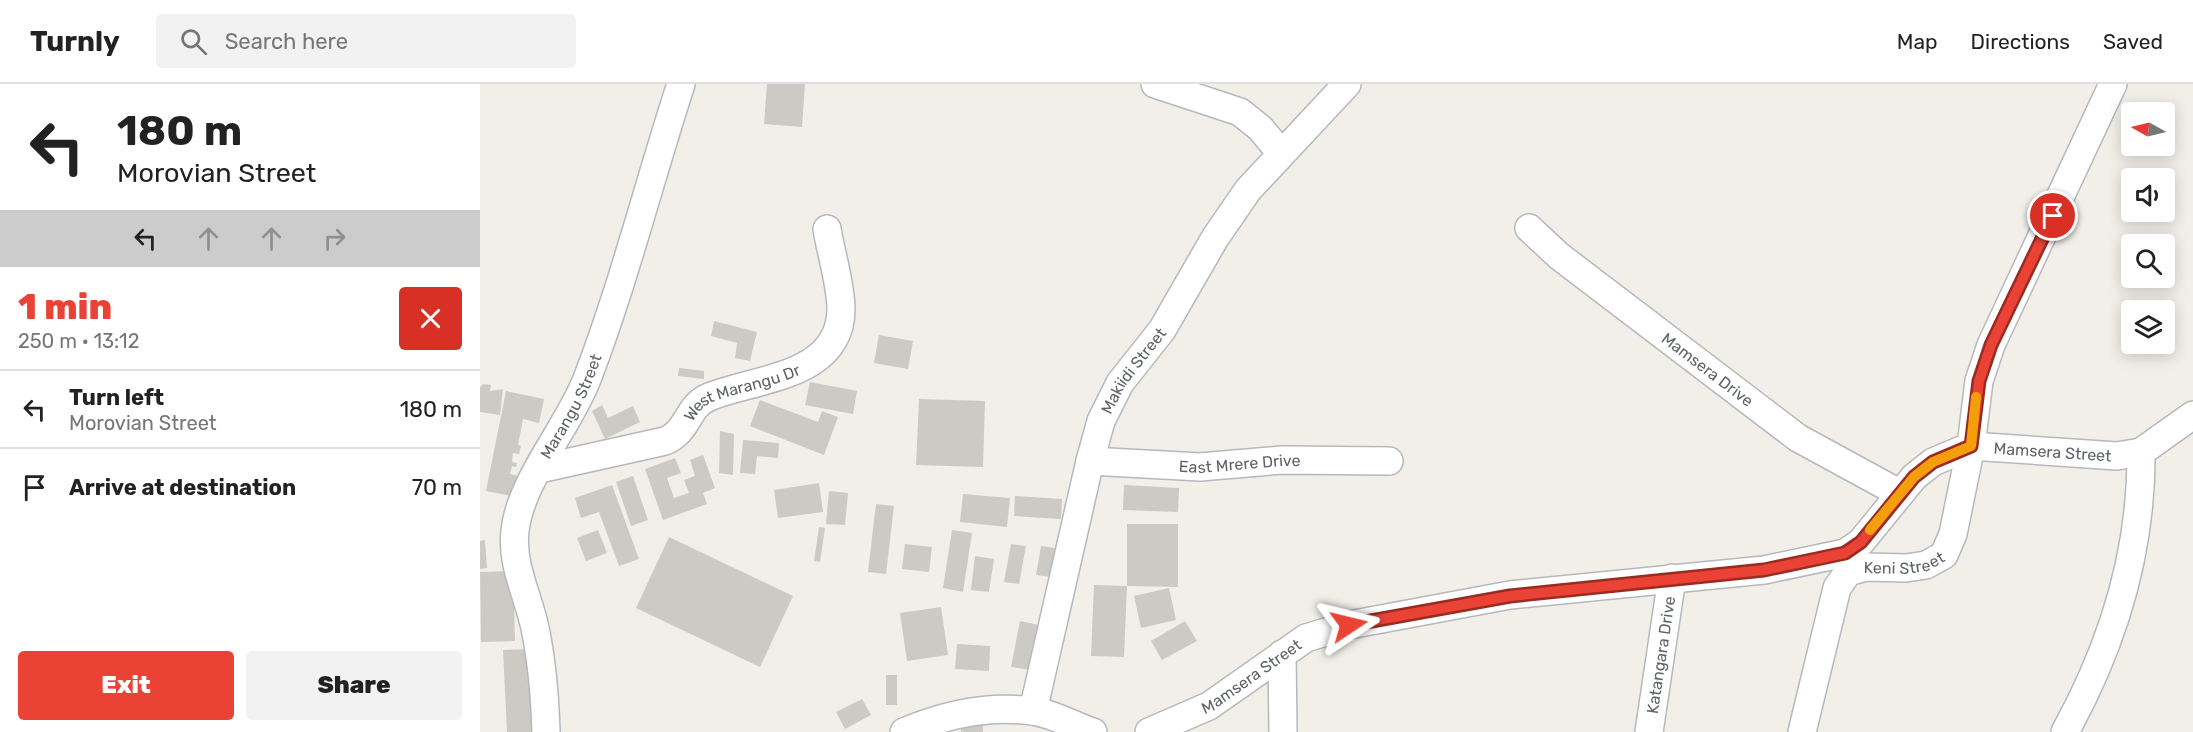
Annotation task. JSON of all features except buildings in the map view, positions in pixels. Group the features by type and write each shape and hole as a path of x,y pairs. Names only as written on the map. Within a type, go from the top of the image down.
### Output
{"street":[{"name":"Marangu Street","path":"546,732 544,686 534,627 515,561 515,531 520,506 527,487 540,469 586,382 622,280 681,84"},
{"path":"1155,84 1240,112 1260,128 1281,153"},
{"name":"Makiidi Street","path":"1033,711 1090,461 1101,421 1120,382 1162,330 1215,238 1248,190 1347,84"},
{"path":"1971,446 1979,381 1991,345 2113,84"},
{"name":"West Marangu Dr","path":"540,469 665,441 676,436 698,404 709,397 767,380 813,362 828,350 837,334 841,310 827,228"},
{"name":"Mamsera Drive","path":"1529,228 1559,256 1798,438 1899,492"},
{"name":"Mamsera Street","path":"1149,732 1166,727 1209,706 1306,638 1349,625 1510,596 1764,570 1845,553 1861,542 1899,492 1933,462 1971,446 2117,456 2141,452 2193,415"},
{"name":"Keni Street","path":"1802,732 1838,588 1848,572 1866,567 1906,568 1926,565 1944,555 1953,534 1971,446"},
{"path":"2065,732 2080,704 2124,592 2133,556 2141,482 2141,452"},
{"name":"East Mrere Drive","path":"1090,461 1200,467 1282,460 1389,461"},
{"name":"Katangara Drive","path":"1649,732 1672,578"},
{"path":"1282,654 1283,732"},
{"path":"904,732 954,714 986,710 1033,711 1093,732"}],"slow traffic":[{"path":"1870,530 1899,492 1914,477 1933,462 1971,446 1976,397"}],"route":[{"path":"1349,625 1510,596 1795,566 1845,553 1861,542 1899,492 1914,477 1933,462 1971,446 1974,405 1991,345 2053,216"}]}
